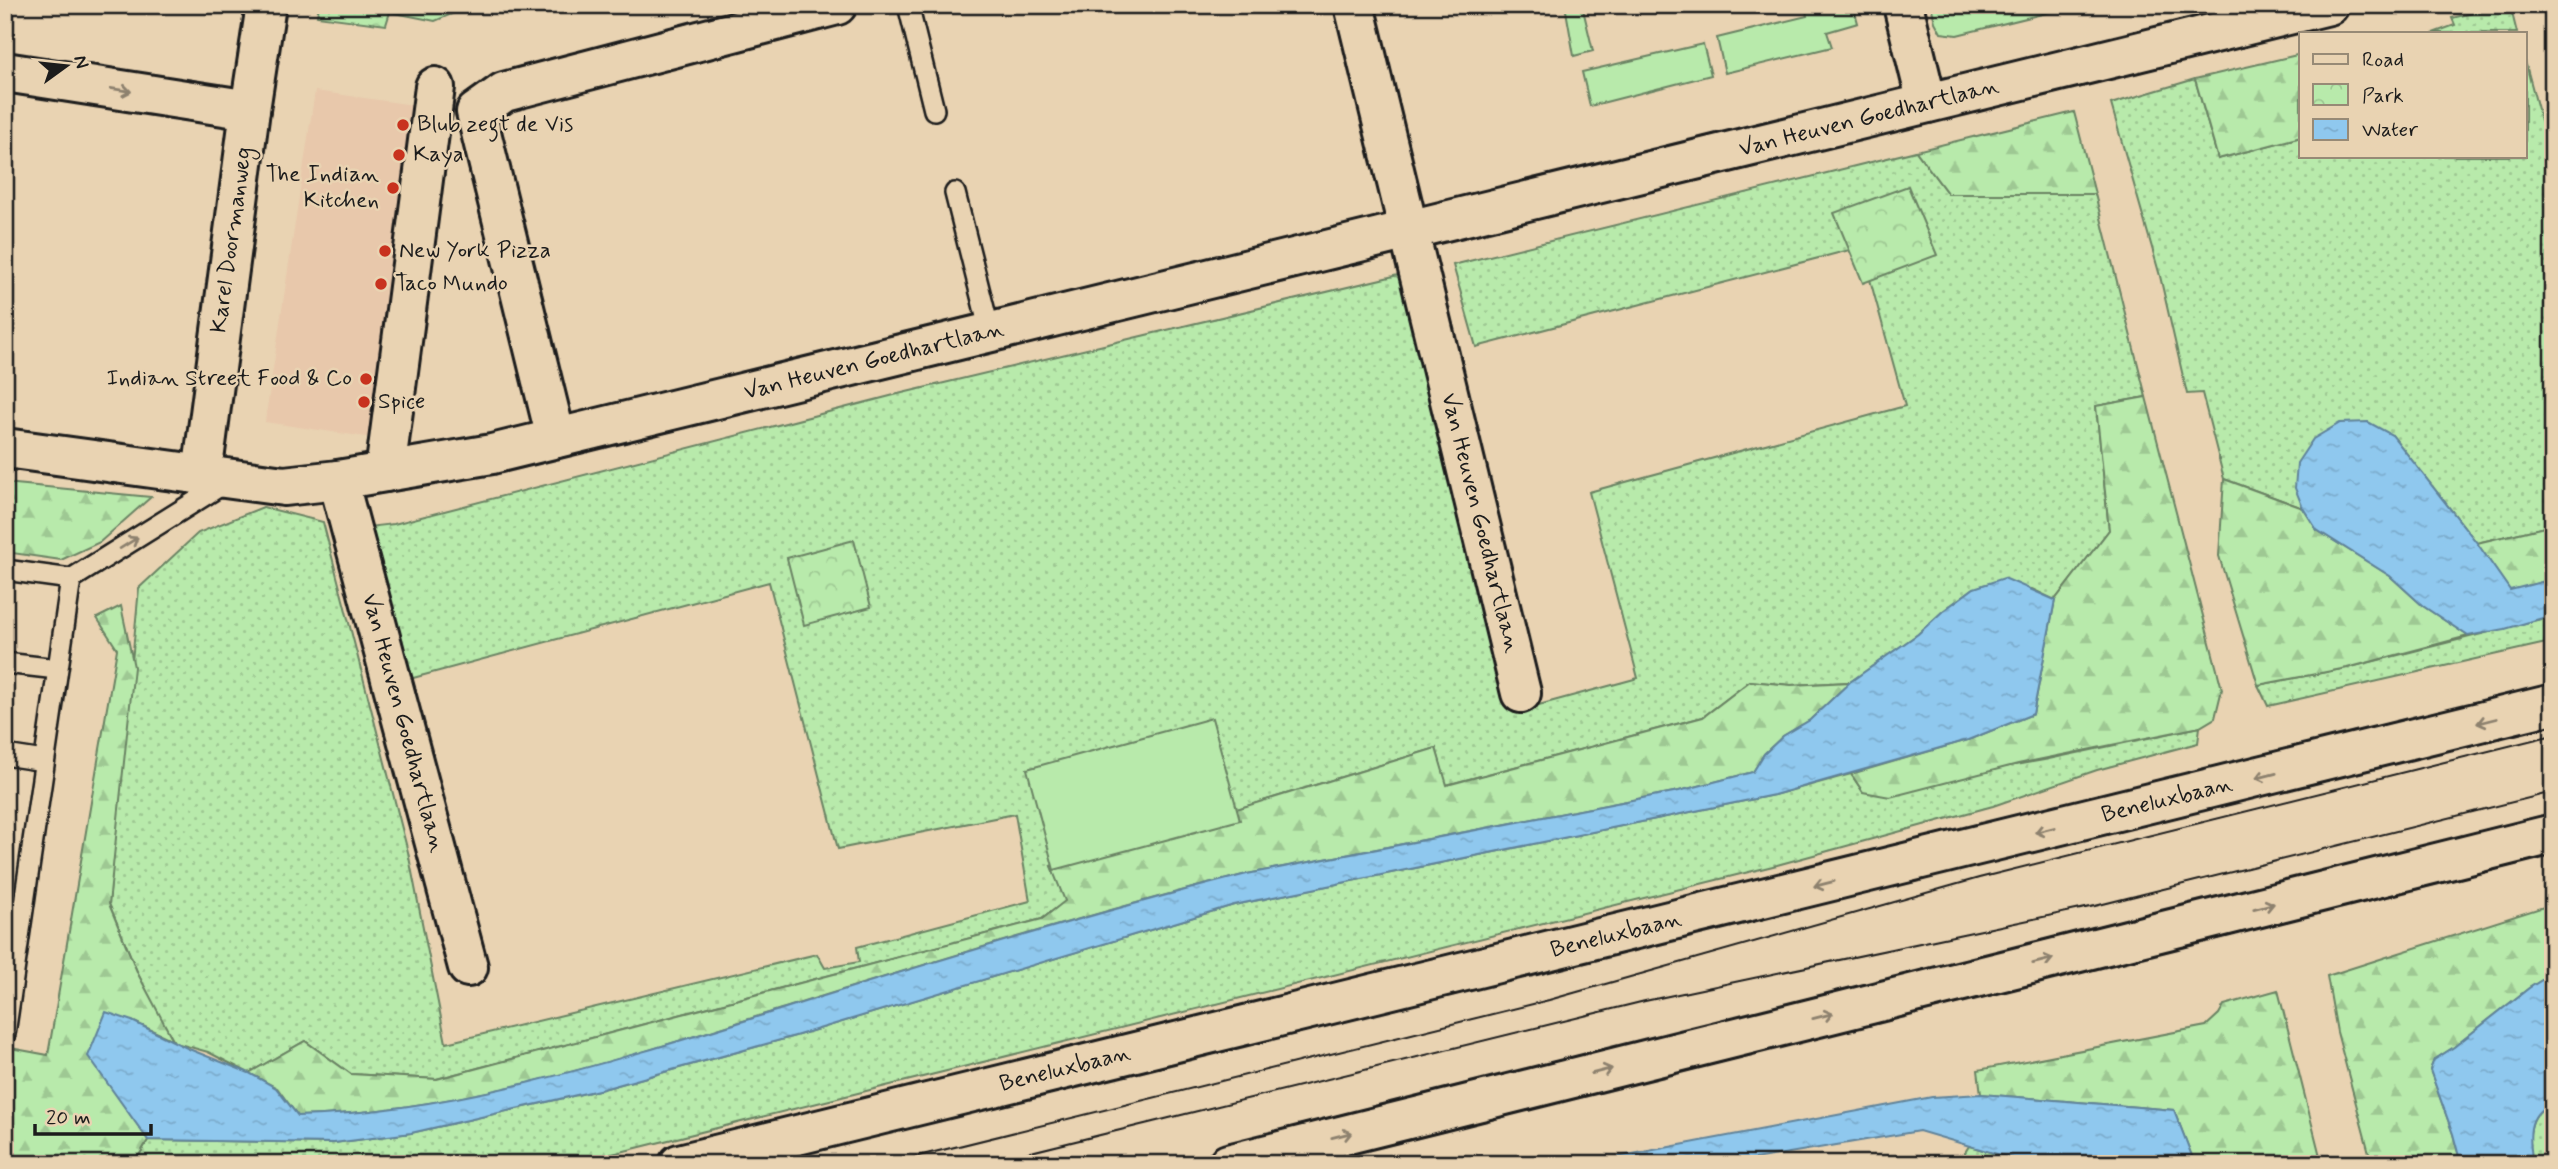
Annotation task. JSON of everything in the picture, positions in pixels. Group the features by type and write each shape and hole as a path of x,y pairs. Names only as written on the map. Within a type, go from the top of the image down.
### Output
{"street":[{"name":"Karel Doormanweg","path":"216,477 250,110 266,5"},
{"path":"556,438 476,112 504,92 837,5"},
{"path":"1354,5 1409,230"},
{"path":"1903,5 1927,103"},
{"name":"Van Heuven Goedhartlaan","path":"5,448 284,486 338,480 492,454 2329,5"},
{"path":"5,72 250,110"},
{"path":"385,472 435,87"},
{"name":"Van Heuven Goedhartlaan","path":"1409,230 1521,693"},
{"name":"Van Heuven Goedhartlaan","path":"338,480 468,967"},
{"name":"Beneluxbaan","path":"678,1164 2553,704"},
{"path":"1228,1164 2553,834"}],"lane":[{"path":"908,5 934,110"},
{"path":"955,193 990,332"},
{"path":"5,570 71,579 216,477"},
{"path":"5,1034 71,579"},
{"path":"5,663 57,668"},
{"path":"5,755 44,761"}],"shaded area":[{"path":"315,91 420,106 373,438 265,422"}],"green space":[{"path":"319,5 458,5 459,11 435,21 390,12 386,25 317,16"},
{"path":"1565,5 1582,5 1593,51 1574,56"},
{"path":"1805,5 1853,5 1858,23 1827,32 1832,47 1725,73 1717,38 1807,16"},
{"path":"1931,5 2079,5 1957,35 1941,33"},
{"path":"2510,5 2517,32 2436,32 2455,25 2452,18"},
{"path":"1703,44 1711,75 1590,106 1582,72"},
{"path":"2299,54 2299,138 2218,159 2195,79"},
{"path":"2526,65 2553,165 2553,525 2477,543 2392,435 2296,488 2303,508 2224,479 2202,393 2187,394 2160,276 2111,104 2195,79 2218,159 2299,138 2299,158 2526,158"},
{"path":"2074,112 2095,194 1948,194 1916,151"},
{"path":"1916,151 1948,194 2095,194 2146,397 2096,406 2109,530 2055,600 2032,589 1974,588 1918,634 1850,682 1791,685 1750,681 1703,717 1446,785 1436,748 1051,866 1066,901 1042,919 436,1079 351,1074 305,1041 249,1073 208,1052 172,1042 138,974 109,904 139,588 198,533 263,507 323,522 408,852 446,1043 817,954 825,968 859,962 857,947 1030,901 1015,814 838,849 769,582 402,681 358,528 394,524 898,394 1415,271 1535,706 1638,678 1589,492 1905,406 1861,247 1476,347 1453,265"},
{"path":"1908,186 1937,255 1863,283 1834,213"},
{"path":"2146,397 2222,689 2215,718 2200,727 2018,764 1890,797 1863,792 1851,774 1968,740 2033,714 2055,600 2109,530 2096,406"},
{"path":"2224,479 2303,508 2317,530 2390,576 2423,606 2468,636 2347,668 2258,685 2219,556"},
{"path":"5,483 151,497 100,542 61,560 5,552"},
{"path":"2553,525 2553,579 2510,591 2477,543"},
{"path":"854,540 871,607 804,625 787,558"},
{"path":"121,606 134,667 109,904 138,974 173,1040 132,1021 89,1056 148,1140 134,1164 5,1164 5,1047 48,1055 117,649 97,618"},
{"path":"2553,616 2553,641 2546,643 2268,706 2258,685 2347,668"},
{"path":"1750,681 1791,685 1850,682 1810,720 1783,736 1764,754 1753,772 1679,791 1247,874 1013,938 663,1046 542,1079 420,1104 298,1116 277,1088 249,1073 305,1041 351,1074 437,1079 1042,919 1065,901 1051,866 1436,748 1447,785 1703,717"},
{"path":"1212,718 1240,820 1054,870 1027,769"},
{"path":"2200,727 2198,743 2097,770 1993,806 1777,865 572,1164 134,1164 148,1140 334,1143 411,1133 603,1089 795,1036 1234,905 1774,795 1851,774 1863,792 2044,760"},
{"path":"2553,904 2553,973 2434,1060 2430,1070 2461,1164 2372,1164 2337,1032 2327,976"},
{"path":"2278,990 2322,1164 2195,1164 2174,1110 1981,1094 1978,1070 2206,1026 2224,1005"},
{"path":"2553,1104 2553,1164 2532,1164 2530,1137 2533,1120 2544,1108"},
{"path":"1969,1146 2031,1164 1966,1164 1964,1154"}],"water":[{"path":"2368,422 2392,435 2477,543 2510,590 2553,579 2553,615 2468,636 2423,606 2390,576 2317,530 2303,508 2295,488 2297,463 2313,439 2340,423"},
{"path":"2004,578 2055,600 2033,714 1968,740 1774,795 1234,905 795,1036 603,1089 411,1133 334,1143 148,1140 88,1056 106,1012 249,1073 276,1088 298,1116 419,1105 540,1080 660,1047 1011,939 1247,874 1679,791 1753,772 1764,754 1783,736 1810,720 1850,682 1918,634 1974,588"},
{"path":"2553,973 2553,1104 2537,1113 2533,1120 2530,1146 2533,1164 2461,1164 2430,1070 2434,1060"},
{"path":"1981,1094 2174,1110 2195,1164 2031,1164 1919,1131 1725,1164 1580,1164 1932,1097"}],"tram line":[{"path":"886,1164 1549,1000 1979,878 2553,735"},
{"path":"982,1164 1645,1001 2095,906 2553,792"}],"place":[{"name":"Blub zegt de Vis","path":"403,125"},
{"name":"Kaya","path":"399,155"},
{"name":"The Indian Kitchen","path":"393,188"},
{"name":"New York Pizza","path":"385,251"},
{"name":"Taco Mundo","path":"381,284"},
{"name":"Indian Street Food & Co","path":"366,379"},
{"name":"Spice","path":"364,402"}]}
